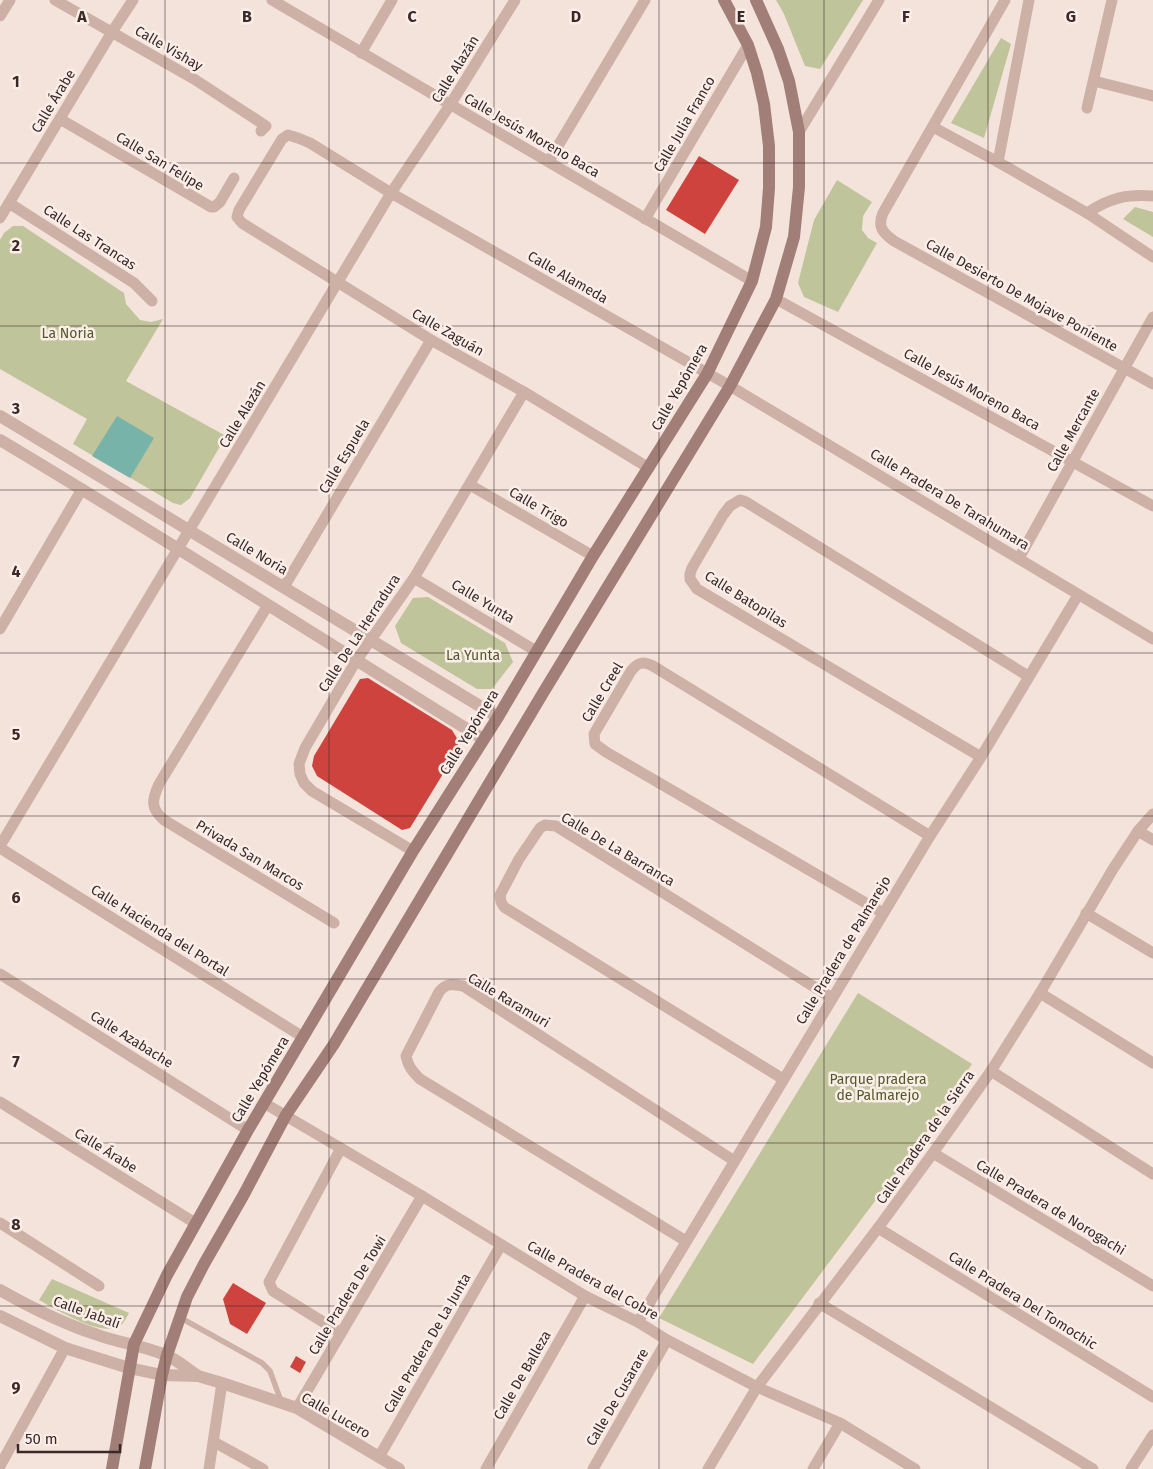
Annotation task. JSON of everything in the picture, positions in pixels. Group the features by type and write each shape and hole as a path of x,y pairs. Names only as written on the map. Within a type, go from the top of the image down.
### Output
{"main road":[{"name":"Calle Yepómera","path":"112,1469 134,1344 167,1275 195,1223 413,851 498,717 593,556 707,374 752,282 766,227 770,188 769,146 764,104 748,45 724,0"},
{"path":"145,1469 167,1355 187,1297 204,1264 286,1115 334,1044 548,685 730,386 776,298 794,237 799,186 799,132 786,73 778,49 756,0"}],"street":[{"path":"0,16 10,0"},
{"name":"Calle Vishay","path":"55,0 194,79 264,128"},
{"name":"Calle Árabe","path":"0,218 133,0"},
{"name":"Calle Jesús Moreno Baca","path":"272,0 752,282"},
{"path":"361,53 392,0"},
{"name":"Calle Alazán","path":"0,847 391,194 450,105 515,0"},
{"path":"549,162 645,0"},
{"path":"799,132 879,0"},
{"path":"1006,0 933,127 1087,213 1153,257"},
{"path":"998,162 1029,0"},
{"path":"1087,108 1112,0"},
{"name":"Calle Julia Franco","path":"645,219 748,45"},
{"path":"1094,81 1153,96"},
{"name":"Calle San Felipe","path":"60,119 211,207 220,202 234,178"},
{"name":"Calle Desierto De Mojave Poniente","path":"933,127 882,213 880,220 882,231 894,241 1153,384"},
{"name":"Calle Alameda","path":"238,216 239,210 279,144 288,135 298,138 310,143 391,194 730,386"},
{"path":"1087,213 1102,203 1118,197 1153,196"},
{"name":"Calle Las Trancas","path":"9,203 134,283 152,301"},
{"name":"Calle Zaguán","path":"238,216 238,220 246,226 430,340 524,392 649,468"},
{"name":"Calle Jesús Moreno Baca","path":"776,298 1153,506"},
{"name":"Calle Mercante","path":"1019,558 1153,317"},
{"name":"Calle Espuela","path":"284,587 430,340"},
{"name":"Calle Pradera De Tarahumara","path":"730,386 1153,639"},
{"name":"Calle De La Herradura","path":"413,851 312,791 304,783 300,774 299,764 305,748 356,661 372,641 414,578 524,392"},
{"name":"Calle Noria","path":"0,416 498,717"},
{"path":"0,440 178,548 483,739"},
{"name":"Calle Trigo","path":"470,485 593,556"},
{"path":"0,629 82,489"},
{"name":"Calle Batopilas","path":"981,757 697,589 690,579 690,574 707,542 730,506 740,500 746,502 1028,676"},
{"name":"Calle Yunta","path":"414,578 536,651"},
{"name":"Calle Pradera de Palmarejo","path":"638,1322 733,1160 930,836 981,757 1078,595"},
{"name":"Privada San Marcos","path":"268,605 159,784 153,796 154,808 164,820 334,923"},
{"name":"Calle Creel","path":"883,913 595,744 594,734 631,671 639,663 643,662 653,666 930,836"},
{"name":"Calle Pradera de la Sierra","path":"708,1469 757,1387 819,1303 878,1228 991,1071 1040,993 1086,913 1138,831 1153,814"},
{"name":"Calle De La Barranca","path":"784,1078 504,907 500,895 519,859 540,828 545,825 556,826 832,998"},
{"path":"1138,831 1153,840"},
{"name":"Calle Hacienda del Portal","path":"0,847 303,1037"},
{"path":"1086,913 1153,954"},
{"name":"Calle Azabache","path":"0,974 248,1130"},
{"name":"Calle Raramuri","path":"686,1241 413,1072 407,1064 406,1056 439,992 448,984 463,986 733,1160"},
{"path":"1040,993 1153,1063"},
{"path":"991,1071 1153,1174"},
{"name":"Calle Árabe","path":"0,1102 195,1223"},
{"name":"Calle Pradera del Cobre","path":"264,1103 422,1196 585,1296 638,1322 667,1340 757,1387 840,1423 915,1469"},
{"path":"341,1148 269,1282 273,1291 341,1333"},
{"name":"Calle Pradera de Norogachi","path":"933,1153 1153,1286"},
{"name":"Calle Pradera De Towi","path":"298,1408 422,1196"},
{"path":"0,1223 99,1286"},
{"name":"Calle Pradera Del Tomochic","path":"878,1228 1153,1397"},
{"name":"Calle Pradera De La Junta","path":"379,1457 501,1245"},
{"name":"Calle Jabalí","path":"0,1290 22,1303 70,1325 97,1335 134,1344 167,1355"},
{"name":"Calle De Balleza","path":"486,1469 585,1296"},
{"path":"819,1303 1093,1469"},
{"path":"0,1316 66,1348 129,1368 162,1375"},
{"name":"Calle De Cusarare","path":"593,1469 667,1340"},
{"path":"0,1466 66,1348"},
{"name":"Calle Lucero","path":"167,1355 198,1376"},
{"name":"Calle Lucero","path":"162,1375 198,1376 298,1408 399,1469"},
{"path":"209,1469 222,1383"},
{"path":"814,1469 840,1423"},
{"path":"1131,1469 1153,1435"},
{"path":"214,1442 263,1469"}],"lane":[{"path":"179,1317 262,1363 270,1371 278,1388 281,1403"}],"green space":[{"path":"776,0 863,0 820,69 805,66 784,14"},
{"path":"1001,38 1011,44 984,138 951,123"},
{"path":"837,180 872,202 863,216 862,230 868,238 877,243 838,312 804,297 798,283 814,220"},
{"path":"1135,207 1153,212 1153,237 1123,219"},
{"name":"La Noria","path":"13,226 23,226 124,293 126,304 140,320 151,322 163,319 126,381 226,436 190,498 181,505 173,503 73,444 87,419 0,369 0,240 4,233"},
{"name":"La Yunta","path":"428,597 505,643 513,662 492,689 477,689 401,643 395,626 413,598"},
{"name":"Parque pradera de Palmarejo","path":"858,993 972,1064 932,1125 753,1364 659,1318"},
{"path":"52,1279 129,1313 120,1326 112,1329 79,1321 39,1300"}],"water":[{"path":"117,416 154,438 130,478 92,456"}],"building":[{"path":"699,156 739,180 705,234 666,210"},
{"path":"368,678 452,730 458,740 457,751 410,828 402,830 317,776 312,766 314,756 360,679"},
{"path":"233,1283 266,1303 247,1334 230,1324 223,1299"},
{"path":"296,1356 306,1362 300,1373 290,1367"}]}
